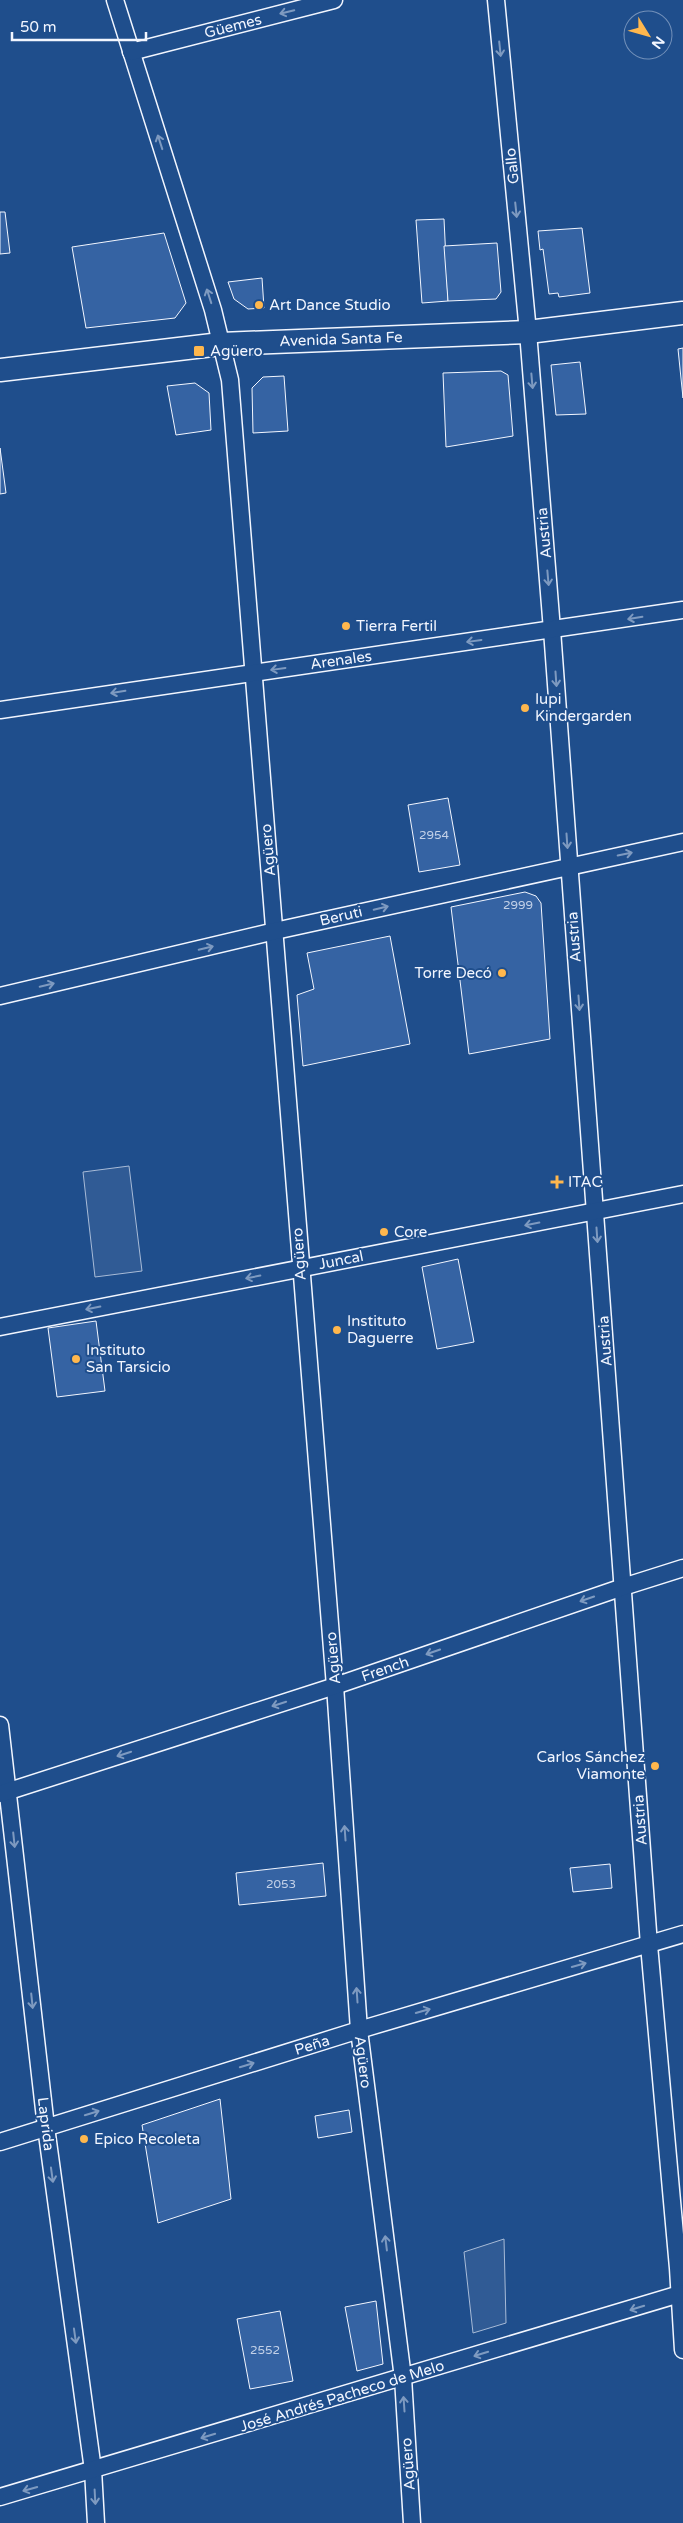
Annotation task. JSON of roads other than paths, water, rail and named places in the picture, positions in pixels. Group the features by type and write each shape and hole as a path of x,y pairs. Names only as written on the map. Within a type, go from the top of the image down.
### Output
{"main road":[{"name":"Avenida Santa Fe","path":"0,370 221,344 528,332 683,313"}],"street":[{"name":"Agüero","path":"115,0 213,310 230,380 335,1686 359,2030 403,2378 412,2523"},
{"name":"Güemes","path":"131,52 334,0"},
{"name":"Gallo","path":"496,0 528,332"},
{"name":"Austria","path":"528,332 596,1212 649,1945 681,2294 683,2350"},
{"name":"Arenales","path":"0,710 683,610"},
{"name":"Beruti","path":"0,996 275,931 683,842"},
{"name":"Juncal","path":"0,1326 683,1194"},
{"name":"French","path":"4,1793 335,1686 623,1586 683,1568"},
{"name":"Laprida","path":"0,1725 4,1793 46,2127 93,2470 96,2523"},
{"name":"Peña","path":"0,2142 359,2030 683,1934"},
{"name":"José Andrés Pacheco de Melo","path":"0,2497 681,2294"}],"place":[{"name":"Art Dance Studio","path":"259,305"},
{"name":"Agüero","path":"199,351"},
{"name":"Tierra Fertil","path":"346,626"},
{"name":"Iupi Kindergarden","path":"525,708"},
{"name":"Torre Decó","path":"502,973"},
{"name":"ITAC","path":"557,1182"},
{"name":"Core","path":"384,1232"},
{"name":"Instituto Daguerre","path":"337,1330"},
{"name":"Instituto San Tarsicio","path":"76,1359"},
{"name":"Carlos Sánchez Viamonte","path":"655,1766"},
{"name":"Epico Recoleta","path":"84,2139"}]}
